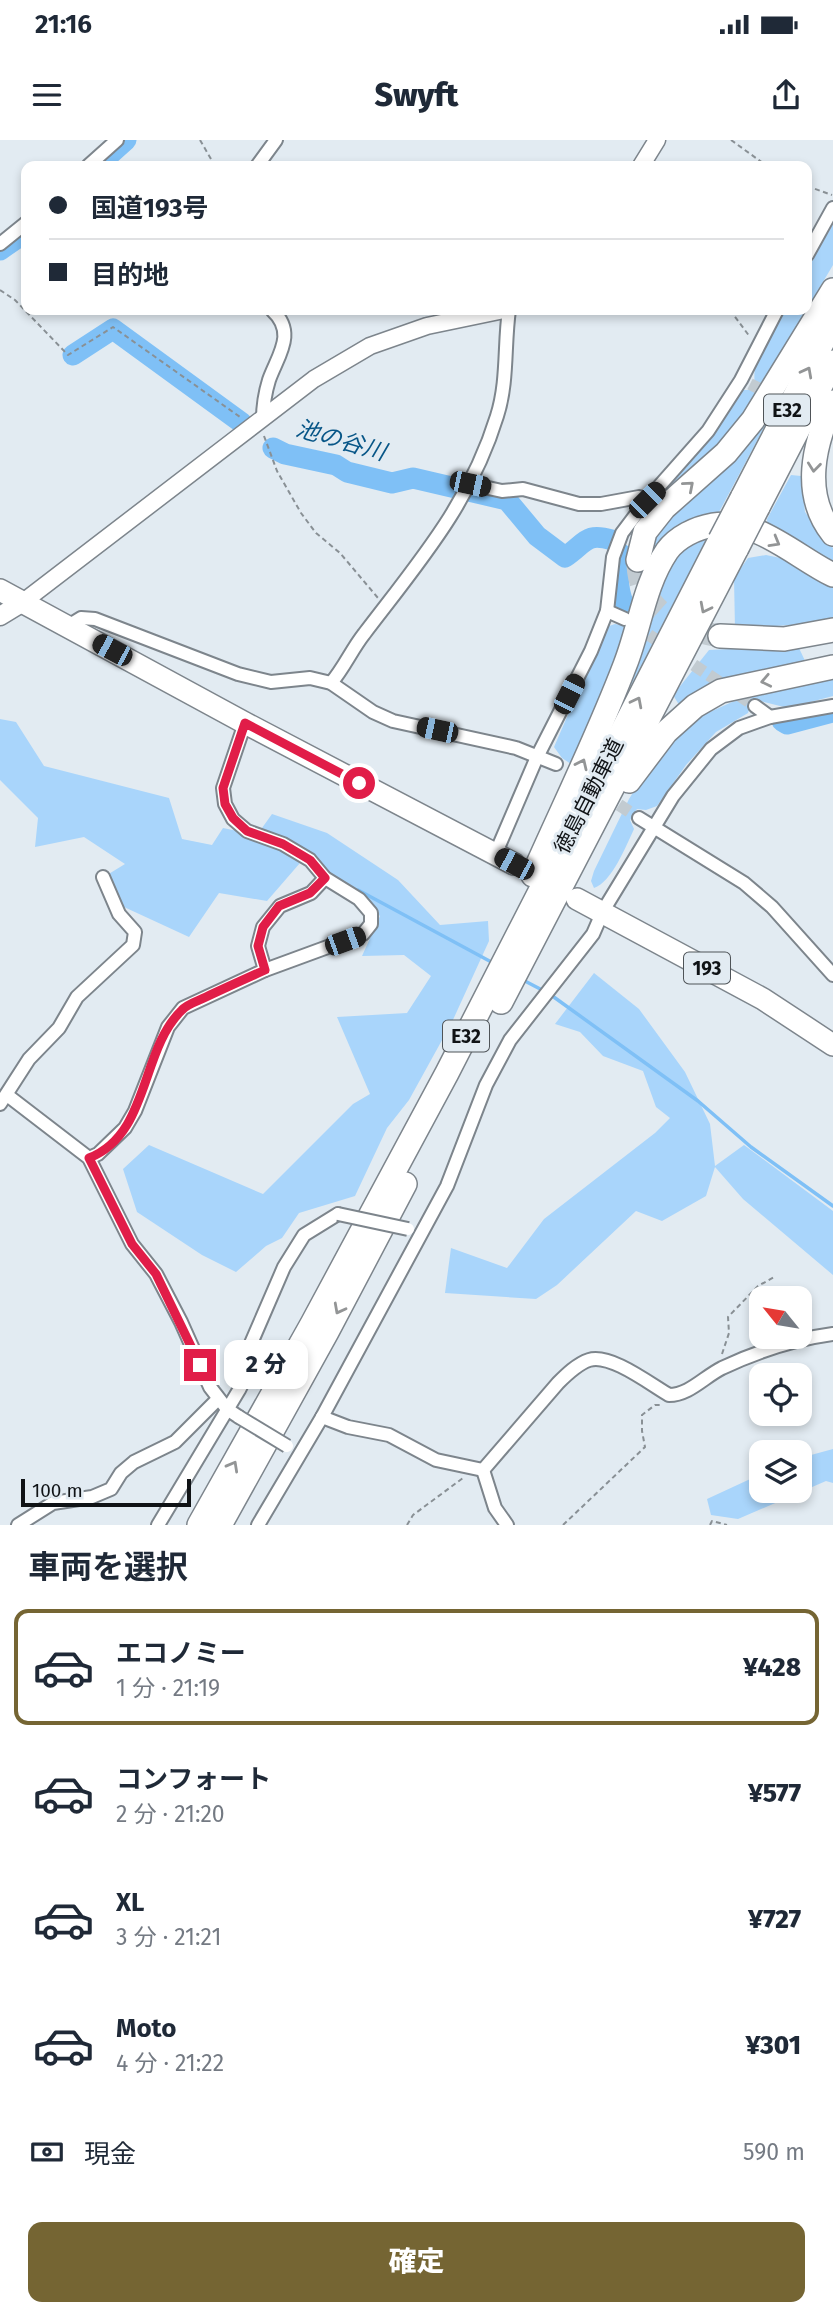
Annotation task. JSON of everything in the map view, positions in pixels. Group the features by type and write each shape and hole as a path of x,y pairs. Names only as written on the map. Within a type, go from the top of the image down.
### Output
{"highway":[{"path":"638,560 645,532 664,508 726,453 753,420 833,289"},
{"name":"徳島自動車道","path":"199,1525 312,1324 728,544 833,322"},
{"name":"徳島自動車道","path":"750,502 833,362"},
{"path":"833,402 817,442 812,475 817,507 833,534"},
{"path":"447,1073 608,708 655,569 670,547 688,533 712,525 736,525 754,530 833,575"},
{"name":"徳島自動車道","path":"220,1525 327,1332 521,963 728,544"},
{"path":"0,590 504,859"},
{"path":"720,636 784,639 833,630"},
{"path":"521,963 635,771 666,732 695,706 721,691 833,667"},
{"name":"193","path":"577,898 762,999 833,1045"}],"main road":[{"path":"0,616 23,602"}],"street":[{"path":"94,161 117,140"},
{"path":"261,161 276,140"},
{"path":"644,161 657,140"},
{"path":"812,247 833,208"},
{"path":"0,244 21,227"},
{"path":"258,423 269,381 283,349 285,332 278,315"},
{"path":"23,602 314,379 370,346 426,326 482,315"},
{"path":"331,683 354,646 436,541 468,488 497,416 503,390 507,315"},
{"path":"504,859 537,757 591,651 607,611 613,557 622,533 746,382 759,342 774,315"},
{"path":"468,488 502,491 523,489 579,504 601,504 639,497 647,500"},
{"path":"607,611 625,619"},
{"path":"68,626 81,618 95,619 238,674 271,682 310,678 331,683 373,712 393,721 510,746 556,764"},
{"path":"755,706 770,717"},
{"path":"258,1525 323,1417 447,1186 486,1085 510,1040 593,934 603,911 673,796 711,749 739,728 770,717 833,706"},
{"path":"89,1158 98,1154 125,1128 135,1111 168,1027 183,1008 265,970 363,934 371,923 371,913 359,899 325,878 310,860 283,844 247,831 233,818 225,804 223,788 245,723"},
{"path":"639,818 744,883 772,907 833,975"},
{"path":"103,877 119,914 135,932 133,945 77,997 59,1028 29,1059 4,1100 89,1158 132,1244 156,1274 218,1399 239,1418 301,1454"},
{"path":"265,970 258,946 263,927 279,906 310,893 325,878"},
{"path":"158,1525 245,1378 246,1355 284,1267 304,1235 338,1214 422,1233"},
{"path":"479,1469 569,1373 590,1360 606,1359 669,1395 680,1395 713,1374 758,1353 833,1334"},
{"path":"18,1525 53,1503 92,1497 111,1489 121,1473 134,1462 175,1442 218,1399"},
{"path":"323,1417 348,1427 389,1435 436,1460 479,1469"},
{"path":"479,1469 495,1508 507,1525"}],"path":[{"path":"200,140 212,161"},
{"path":"731,140 760,161"},
{"path":"812,188 833,195"},
{"path":"0,290 21,306"},
{"path":"29,315 68,355 113,327 258,423 277,471 301,513 316,533 340,553 374,596 386,605"},
{"path":"734,315 751,338 759,342"},
{"path":"713,1374 729,1333 727,1317 758,1286 776,1276"},
{"path":"563,1525 645,1447 642,1415 655,1405 664,1405 680,1395"},
{"path":"407,1525 413,1515 479,1469"},
{"path":"710,1525 712,1521 727,1525"}],"shaded area":[{"path":"833,224 833,265 812,301 812,261"},
{"path":"781,315 803,315 747,410 721,443 659,496 708,442 740,390 751,390 755,383 754,374 759,355"},
{"path":"759,420 766,424 718,514 685,524 670,537 648,564 654,531"},
{"path":"791,475 801,476 805,512 833,548 833,566 768,529 767,519"},
{"path":"708,536 620,707 672,554"},
{"path":"766,555 790,560 833,584 833,622 735,629 734,578 748,558"},
{"path":"615,624 625,626 616,662 571,764 562,758 554,747 606,627"},
{"path":"798,646 807,665 681,708 673,695 709,650"},
{"path":"833,678 833,696 788,708 760,701 750,707 748,713 716,732 686,765 657,806 646,810 637,809 630,820 634,829 618,863 607,879 594,888 591,881 594,871 629,799 655,757 690,721 732,702"},
{"path":"0,719 16,722 44,766 169,798 182,839 212,845 223,828 257,835 272,814 327,833 398,880 440,925 488,921 489,941 452,1022 409,1100 387,1128 355,1196 299,1213 282,1238 266,1246 236,1272 202,1255 137,1212 123,1169 149,1145 263,1194 353,1104 370,1094 337,1017 407,1013 431,976 404,955 362,956 380,916 342,880 300,863 267,901 219,893 189,937 111,901 107,875 125,864 84,837 35,847 38,818 0,780"},
{"path":"594,973 639,1009 685,1072 710,1124 715,1166 744,1145 833,1211 833,1275 743,1199 715,1167 706,1196 662,1221 636,1211 557,1285 536,1299 445,1293 451,1248 507,1268 544,1219 655,1133 670,1118 656,1107 643,1071 603,1056 580,1032 555,1024"},
{"path":"833,1449 833,1483 826,1481 812,1487 812,1455"},
{"path":"749,1480 749,1503 775,1503 738,1519 711,1515 707,1499"}],"waterway":[{"path":"103,161 126,140"},
{"path":"0,250 21,235"},
{"name":"池の谷川","path":"73,355 113,329 242,423"},
{"name":"池の谷川","path":"273,448 285,454 336,465 347,472 392,483 413,478 507,500 537,536 565,557 591,538 612,540"},
{"name":"池の谷川","path":"620,553 619,590 627,611"},
{"name":"池の谷川","path":"782,721 787,724 833,712"},
{"path":"358,890 495,964"},
{"path":"523,980 544,991"},
{"path":"551,995 698,1101 751,1147 833,1206"}],"tunnel":[{"path":"750,384 772,395"},
{"path":"638,560 644,591 652,604 675,622 720,636"},
{"path":"634,625 755,706"},
{"path":"604,795 639,818"}],"route":[{"path":"200,1365 156,1274 132,1244 89,1158 98,1154 125,1128 135,1111 168,1027 183,1008 265,970 258,946 263,927 279,906 310,893 325,878 310,860 283,844 247,831 233,818 225,804 223,788 245,723 359,783"}]}
